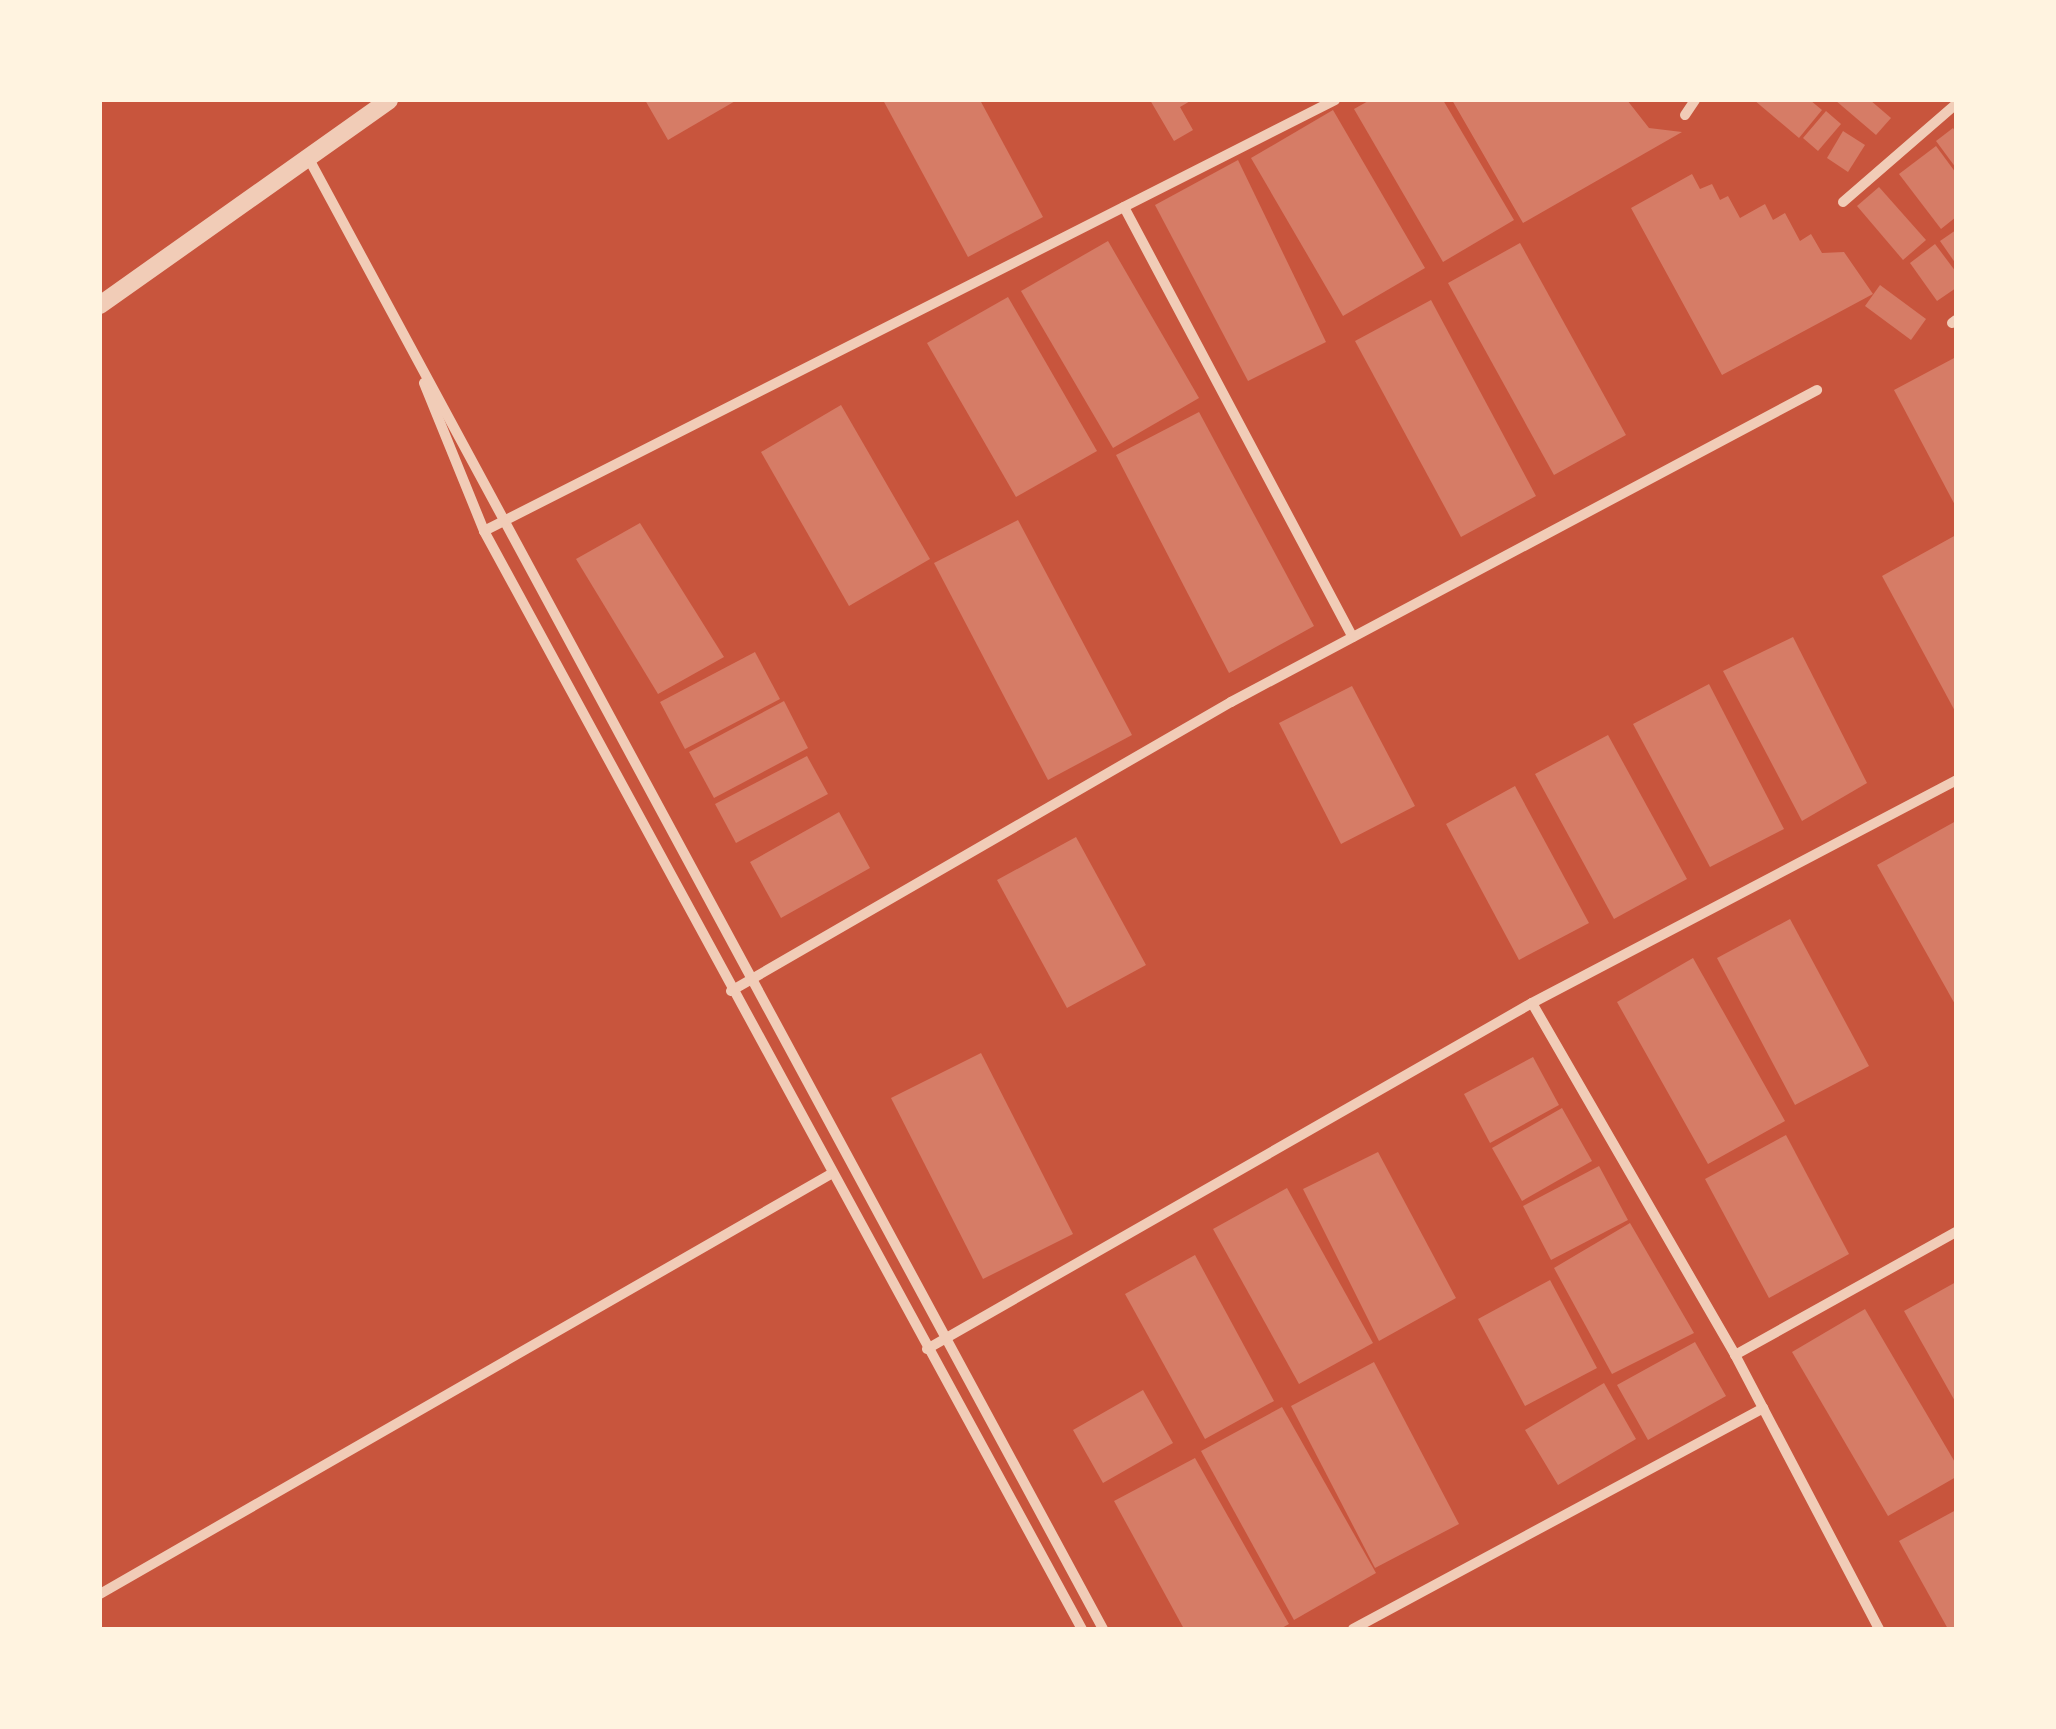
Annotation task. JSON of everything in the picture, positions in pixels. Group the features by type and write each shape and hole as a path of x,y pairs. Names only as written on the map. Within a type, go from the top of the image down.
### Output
{"street":[{"path":"100,305 310,160 388,100"},
{"path":"484,531 1336,100"},
{"path":"1685,115 1695,100"},
{"path":"1843,202 1956,104"},
{"path":"310,160 508,518 1103,1629"},
{"path":"1124,207 1353,636"},
{"path":"409,345 484,531 731,991 1082,1629"},
{"path":"731,991 1353,636 1817,390"},
{"path":"927,1349 1532,1003 1956,780"},
{"path":"1532,1003 1735,1355 1879,1629"},
{"path":"100,1594 831,1174"},
{"path":"1735,1355 1956,1232"},
{"path":"1353,1629 1762,1408"}],"building":[{"path":"645,100 737,100 668,140"},
{"path":"883,100 980,100 1043,217 968,257"},
{"path":"1150,100 1192,100 1180,107 1193,130 1174,141"},
{"path":"1370,100 1443,100 1514,220 1443,262 1354,109"},
{"path":"1452,100 1627,100 1649,128 1682,132 1523,223"},
{"path":"1754,100 1810,100 1822,110 1799,138"},
{"path":"1835,100 1870,100 1891,118 1876,135"},
{"path":"1333,110 1425,268 1343,316 1251,158"},
{"path":"1826,111 1841,124 1818,151 1803,138"},
{"path":"1953,128 1956,133 1956,168 1936,141"},
{"path":"1843,131 1865,145 1848,172 1827,158"},
{"path":"1936,146 1956,173 1956,217 1941,229 1899,174"},
{"path":"1238,160 1326,342 1248,381 1155,205"},
{"path":"1692,174 1700,189 1712,184 1720,200 1728,196 1740,218 1765,204 1773,220 1785,213 1800,241 1811,234 1822,253 1844,252 1873,294 1722,375 1631,208"},
{"path":"1879,187 1926,240 1903,260 1857,206"},
{"path":"1956,230 1956,264 1940,241"},
{"path":"1108,241 1199,398 1113,448 1021,291"},
{"path":"1520,243 1626,435 1554,475 1448,283"},
{"path":"1935,244 1956,272 1956,288 1937,301 1910,263"},
{"path":"1880,285 1926,319 1911,340 1865,306"},
{"path":"1008,297 1097,451 1016,497 927,343"},
{"path":"1431,300 1536,496 1461,537 1355,341"},
{"path":"1956,357 1956,507 1894,390"},
{"path":"841,405 930,559 849,606 761,452"},
{"path":"1199,412 1314,626 1229,673 1116,455"},
{"path":"1018,520 1132,735 1048,780 934,563"},
{"path":"640,523 724,657 658,694 576,559"},
{"path":"1956,535 1956,713 1882,576"},
{"path":"1793,637 1867,783 1802,821 1723,671"},
{"path":"755,652 780,699 685,749 660,702"},
{"path":"1709,684 1784,829 1710,867 1633,724"},
{"path":"1352,686 1415,806 1341,844 1279,723"},
{"path":"784,701 808,748 714,798 689,752"},
{"path":"1608,735 1687,879 1614,919 1535,774"},
{"path":"807,756 828,794 736,843 715,804"},
{"path":"1515,786 1589,923 1519,960 1446,824"},
{"path":"839,812 870,868 781,918 750,862"},
{"path":"1956,821 1956,1006 1877,865"},
{"path":"1076,837 1146,965 1067,1008 997,880"},
{"path":"1790,919 1869,1066 1795,1105 1717,958"},
{"path":"1693,958 1785,1121 1708,1164 1617,1002"},
{"path":"981,1053 1073,1234 983,1279 891,1098"},
{"path":"1533,1057 1559,1105 1490,1143 1464,1094"},
{"path":"1562,1108 1592,1161 1522,1201 1492,1148"},
{"path":"1786,1135 1849,1254 1769,1298 1705,1179"},
{"path":"1378,1152 1456,1298 1379,1341 1303,1189"},
{"path":"1599,1166 1628,1220 1551,1260 1523,1206"},
{"path":"1287,1188 1373,1343 1299,1384 1213,1229"},
{"path":"1630,1223 1694,1333 1612,1374 1554,1268"},
{"path":"1195,1255 1274,1401 1205,1439 1125,1294"},
{"path":"1550,1280 1597,1368 1525,1406 1478,1319"},
{"path":"1956,1282 1956,1403 1904,1311"},
{"path":"1865,1309 1956,1464 1956,1477 1888,1516 1792,1352"},
{"path":"1695,1342 1726,1396 1648,1440 1617,1385"},
{"path":"1374,1362 1459,1524 1375,1568 1291,1406"},
{"path":"1604,1383 1636,1439 1558,1485 1525,1430"},
{"path":"1143,1390 1173,1443 1103,1483 1073,1430"},
{"path":"1282,1407 1376,1573 1294,1620 1201,1451"},
{"path":"1195,1458 1289,1624 1280,1629 1184,1629 1114,1501"},
{"path":"1956,1510 1956,1629 1948,1629 1899,1541"}]}
